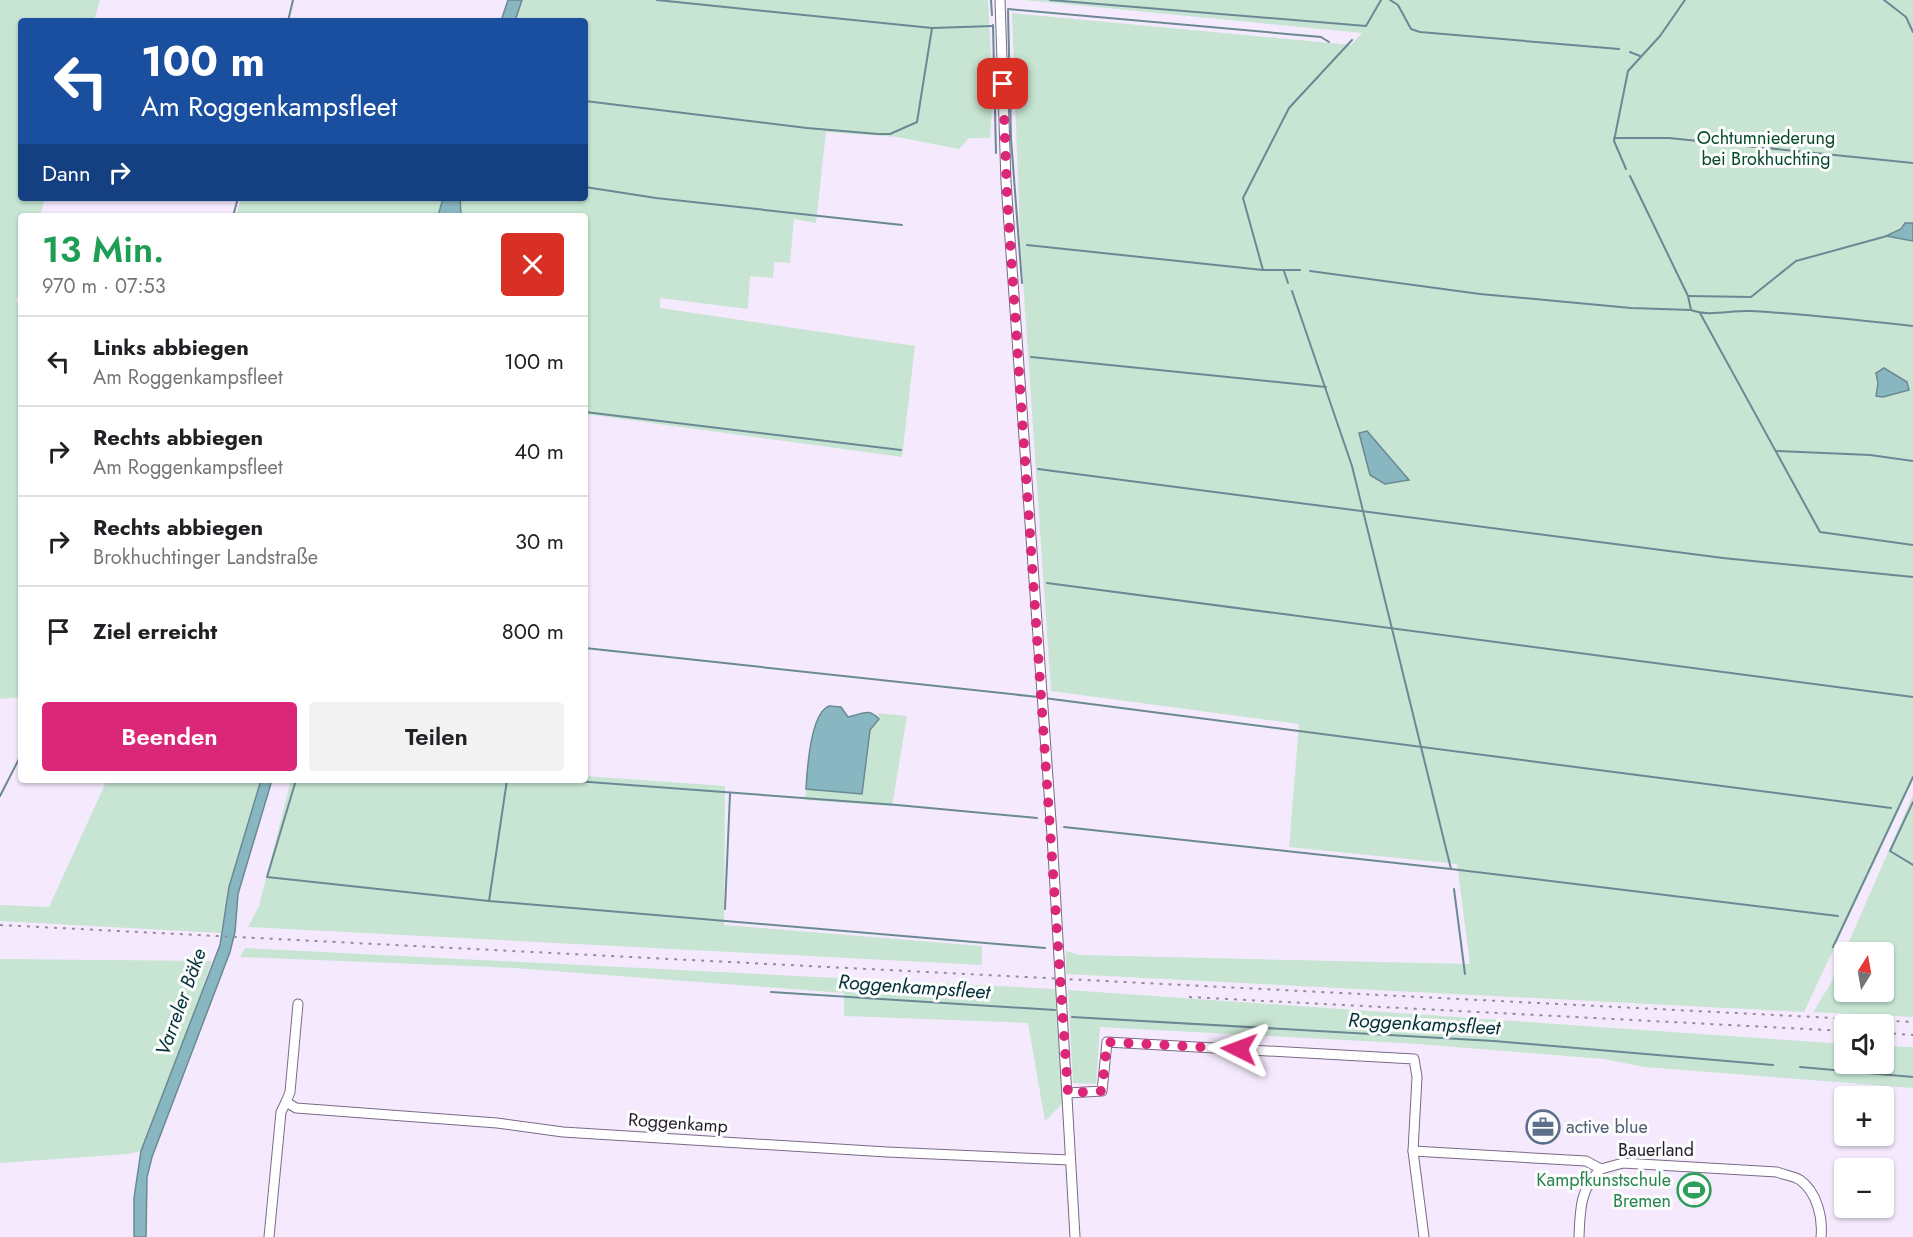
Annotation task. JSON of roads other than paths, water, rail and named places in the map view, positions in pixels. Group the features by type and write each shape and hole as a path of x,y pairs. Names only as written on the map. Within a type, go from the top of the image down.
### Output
{"street":[{"path":"1000,0 1008,201 1043,697 1075,1237"},
{"path":"269,1237 281,1112 290,1092 298,1004"},
{"path":"1068,1093 1102,1091 1107,1042 1414,1059 1417,1077 1413,1150 1424,1237"},
{"name":"Roggenkamp","path":"286,1102 296,1108 497,1123 563,1132 888,1152 1070,1160"},
{"name":"Bauerland","path":"1413,1150 1586,1161 1601,1169 1623,1163 1778,1172 1801,1181 1817,1202 1822,1226 1821,1237"},
{"path":"1579,1237 1584,1192 1589,1180 1601,1169"}],"water":[{"path":"508,0 522,0 516,18 502,18"},
{"path":"442,201 460,201 461,213 439,213"},
{"path":"1905,223 1913,223 1913,241 1886,236 1901,229"},
{"path":"1884,368 1907,382 1909,390 1883,397 1876,396 1878,383 1876,373"},
{"path":"1367,431 1409,480 1385,484 1370,475 1359,433"},
{"path":"829,706 841,707 848,717 871,713 879,719 870,730 862,794 806,789 814,731 818,719"},
{"path":"260,783 271,783 238,894 235,932 230,952 152,1157 147,1177 146,1237 134,1237 134,1198 141,1151 220,945 229,887"}],"waterway":[{"path":"289,18 293,0"},
{"path":"657,0 932,28 993,26"},
{"path":"991,0 992,15"},
{"path":"1050,0 1366,26 1381,0"},
{"path":"1390,0 1398,5 1411,29 1420,32 1619,49"},
{"path":"1626,169 1614,141 1628,71 1660,36 1685,0"},
{"path":"1884,0 1906,17 1913,32"},
{"path":"1008,9 1321,37 1329,42"},
{"path":"1008,11 1011,139 1022,283"},
{"path":"993,25 996,153"},
{"path":"588,101 807,128 890,134 917,122 932,28"},
{"path":"1263,270 1243,198 1289,108 1352,40"},
{"path":"1630,52 1640,56"},
{"path":"1614,138 1669,138 1913,163"},
{"path":"1630,176 1688,296 1691,310"},
{"path":"588,187 656,198 902,225"},
{"path":"234,213 237,201"},
{"path":"1688,296 1751,297 1796,261 1887,236"},
{"path":"1027,245 1263,270 1300,270"},
{"path":"1284,271 1288,283"},
{"path":"1310,271 1480,294 1631,308 1691,310 1705,313 1771,312 1913,326"},
{"path":"1292,291 1352,466 1451,869"},
{"path":"1700,313 1820,532 1913,545"},
{"path":"1031,357 1326,387"},
{"path":"588,412 901,450"},
{"path":"1777,451 1870,455 1913,461"},
{"path":"1038,469 1723,558 1913,577"},
{"path":"1047,583 1913,697"},
{"path":"588,648 1038,697"},
{"path":"1044,698 1891,808"},
{"path":"0,796 18,761"},
{"path":"1833,947 1913,777"},
{"path":"588,782 1037,818"},
{"path":"295,783 267,877 489,901 1045,948"},
{"path":"489,901 507,783"},
{"path":"725,909 730,794"},
{"path":"1913,802 1890,851 1913,865"},
{"path":"1064,827 1451,869 1838,916"},
{"path":"1454,889 1465,974"},
{"name":"Roggenkampsfleet","path":"771,992 1055,1010"},
{"name":"Roggenkampsfleet","path":"1072,1017 1494,1041 1773,1065"},
{"name":"Roggenkampsfleet","path":"1800,1067 1913,1077"}],"railway":[{"path":"0,925 1913,1022"},
{"path":"1189,997 1834,1030"},
{"path":"1894,1034 1913,1035"}],"place":[{"name":"active blue","path":"1543,1127"},
{"name":"Kampfkunstschule Bremen","path":"1694,1190"}],"park label":[{"name":"Ochtumniederung bei Brokhuchting","path":"1766,148"}],"water label":[{"name":"Varreler Bäke","path":"181,1002"}]}
